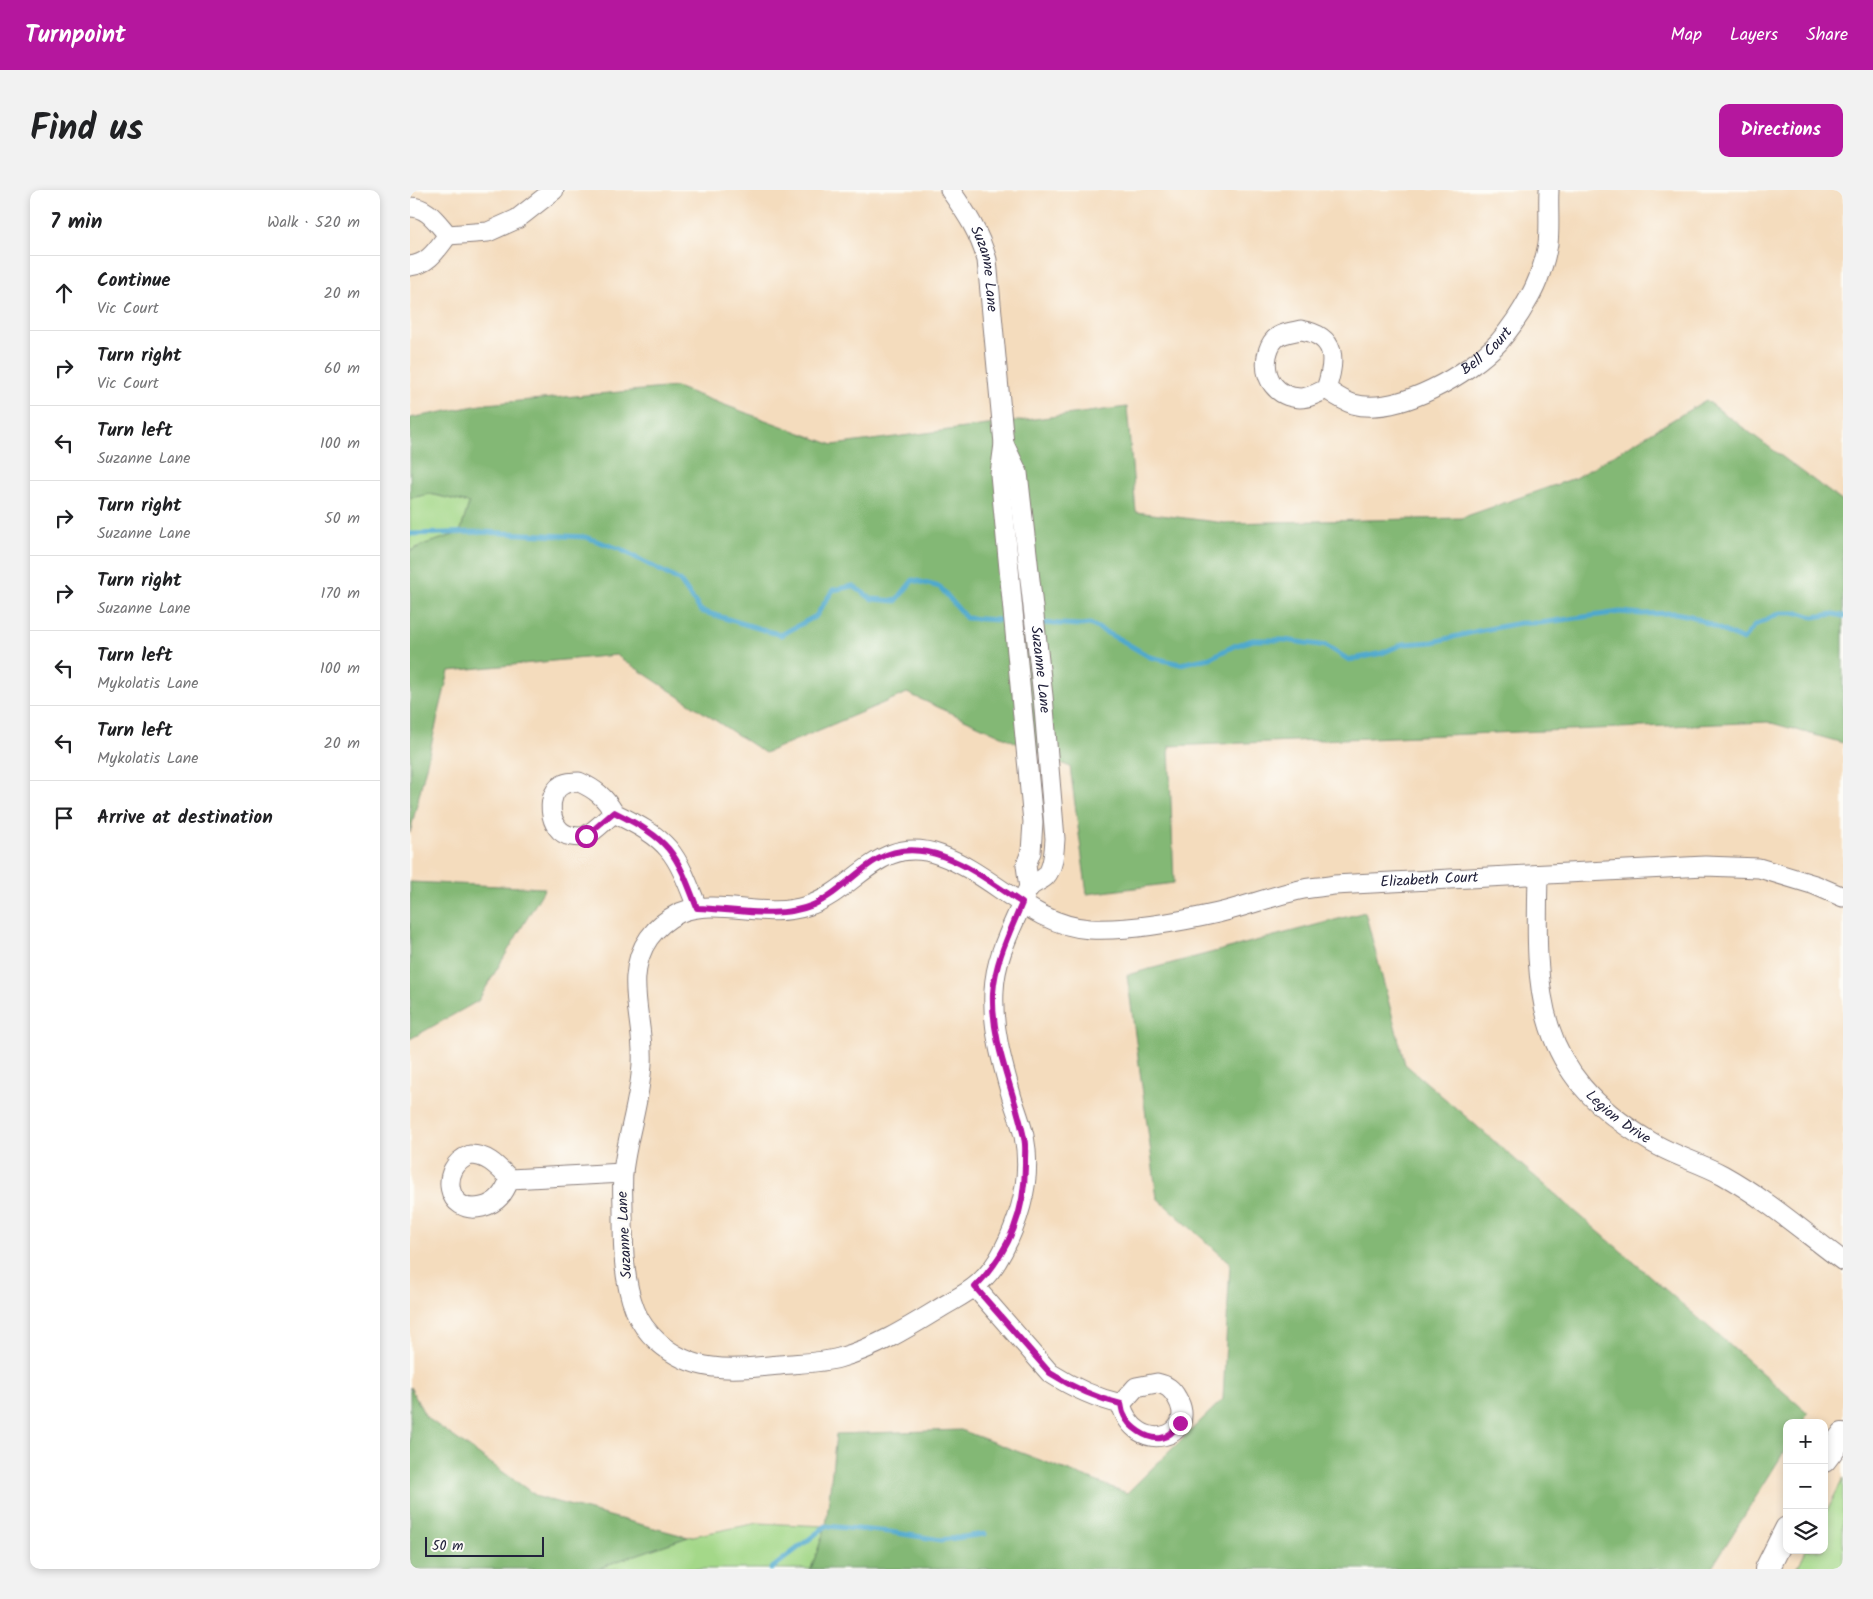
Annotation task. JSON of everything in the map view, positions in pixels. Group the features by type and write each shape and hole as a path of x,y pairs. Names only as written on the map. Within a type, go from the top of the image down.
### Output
{"street":[{"path":"410,266 421,264 429,259 448,235 488,232 517,219 554,190"},
{"name":"Suzanne Lane","path":"950,190 980,238 987,260 1004,444 1000,474 1033,822 1031,852 1026,865 1026,895 1002,949 996,969 993,994 996,1033 1006,1076 1025,1139 1026,1179 1022,1206 1010,1236 992,1269 975,1287 881,1343 836,1360 736,1369 706,1367 685,1361 667,1350 647,1332 635,1312 628,1285 623,1243 623,1173 641,1080 643,1059 635,974 638,959 654,932 667,920 681,912 697,908 774,912 792,911 812,905 830,896 877,859 900,851 916,849 940,855 1026,895"},
{"name":"Bell Court","path":"1326,389 1341,399 1367,406 1398,402 1444,383 1470,367 1497,343 1507,332 1530,297 1541,268 1548,244 1549,190"},
{"path":"410,207 421,208 429,213 448,235"},
{"path":"614,812 643,826 668,846 683,870 697,908"},
{"name":"Elizabeth Court","path":"1026,895 1054,922 1075,928 1097,929 1140,927 1217,913 1304,889 1334,885 1705,866 1759,868 1815,885 1843,897"},
{"name":"Legion Drive","path":"1538,876 1538,971 1545,1012 1552,1038 1574,1076 1592,1097 1617,1120 1649,1141 1722,1174 1747,1189 1843,1261"},
{"path":"510,1179 623,1173"},
{"path":"975,1287 1050,1373 1100,1399 1121,1404"},
{"path":"1828,1455 1843,1436"},
{"path":"1767,1569 1783,1537"}],"green space":[{"path":"676,387 833,445 1127,407 1136,512 1225,523 1461,518 1575,478 1706,400 1843,502 1843,743 1768,722 1169,746 1174,883 1087,894 1070,767 907,693 765,753 616,655 449,671 410,833 410,551 425,544 460,533 469,503 430,494 410,498 410,418 486,404"},
{"path":"430,494 469,503 460,533 425,544 410,551 410,498"},
{"path":"410,882 545,888 478,1001 410,1039"},
{"path":"1365,912 1405,1064 1808,1413 1804,1419 1783,1419 1783,1453 1711,1569 811,1569 826,1526 836,1434 961,1430 1127,1493 1223,1399 1230,1263 1157,1198 1127,975"},
{"path":"410,1387 426,1417 538,1497 688,1537 599,1569 410,1569"},
{"path":"1843,1479 1843,1569 1797,1569 1804,1554 1828,1554 1828,1508"},
{"path":"758,1523 826,1526 811,1569 599,1569 688,1537"}],"waterway":[{"path":"410,534 481,532 585,537 620,549 680,581 701,611 781,635 816,616 833,590 853,586 872,599 896,601 913,580 940,587 966,618 1031,622"},
{"path":"1040,623 1090,624 1150,657 1180,664 1210,658 1234,646 1253,640 1284,640 1327,646 1349,660 1382,653 1403,644 1433,642 1520,623 1540,623 1620,612 1642,614 1675,613 1691,616 1743,640 1755,625 1780,613 1801,613 1813,617 1834,614 1843,616"},
{"path":"771,1569 826,1526 890,1532 941,1540 985,1534"}],"route":[{"path":"586,836 614,812 643,826 658,836 668,846 683,870 697,908 774,912 792,911 812,905 830,896 877,859 900,851 916,849 940,855 971,870 1022,903 1002,949 996,969 993,994 996,1033 1006,1076 1025,1139 1026,1179 1022,1206 1010,1236 992,1269 975,1287 1050,1373 1100,1399 1121,1404 1124,1417 1136,1430 1147,1436 1161,1438 1173,1432 1180,1423"}]}
